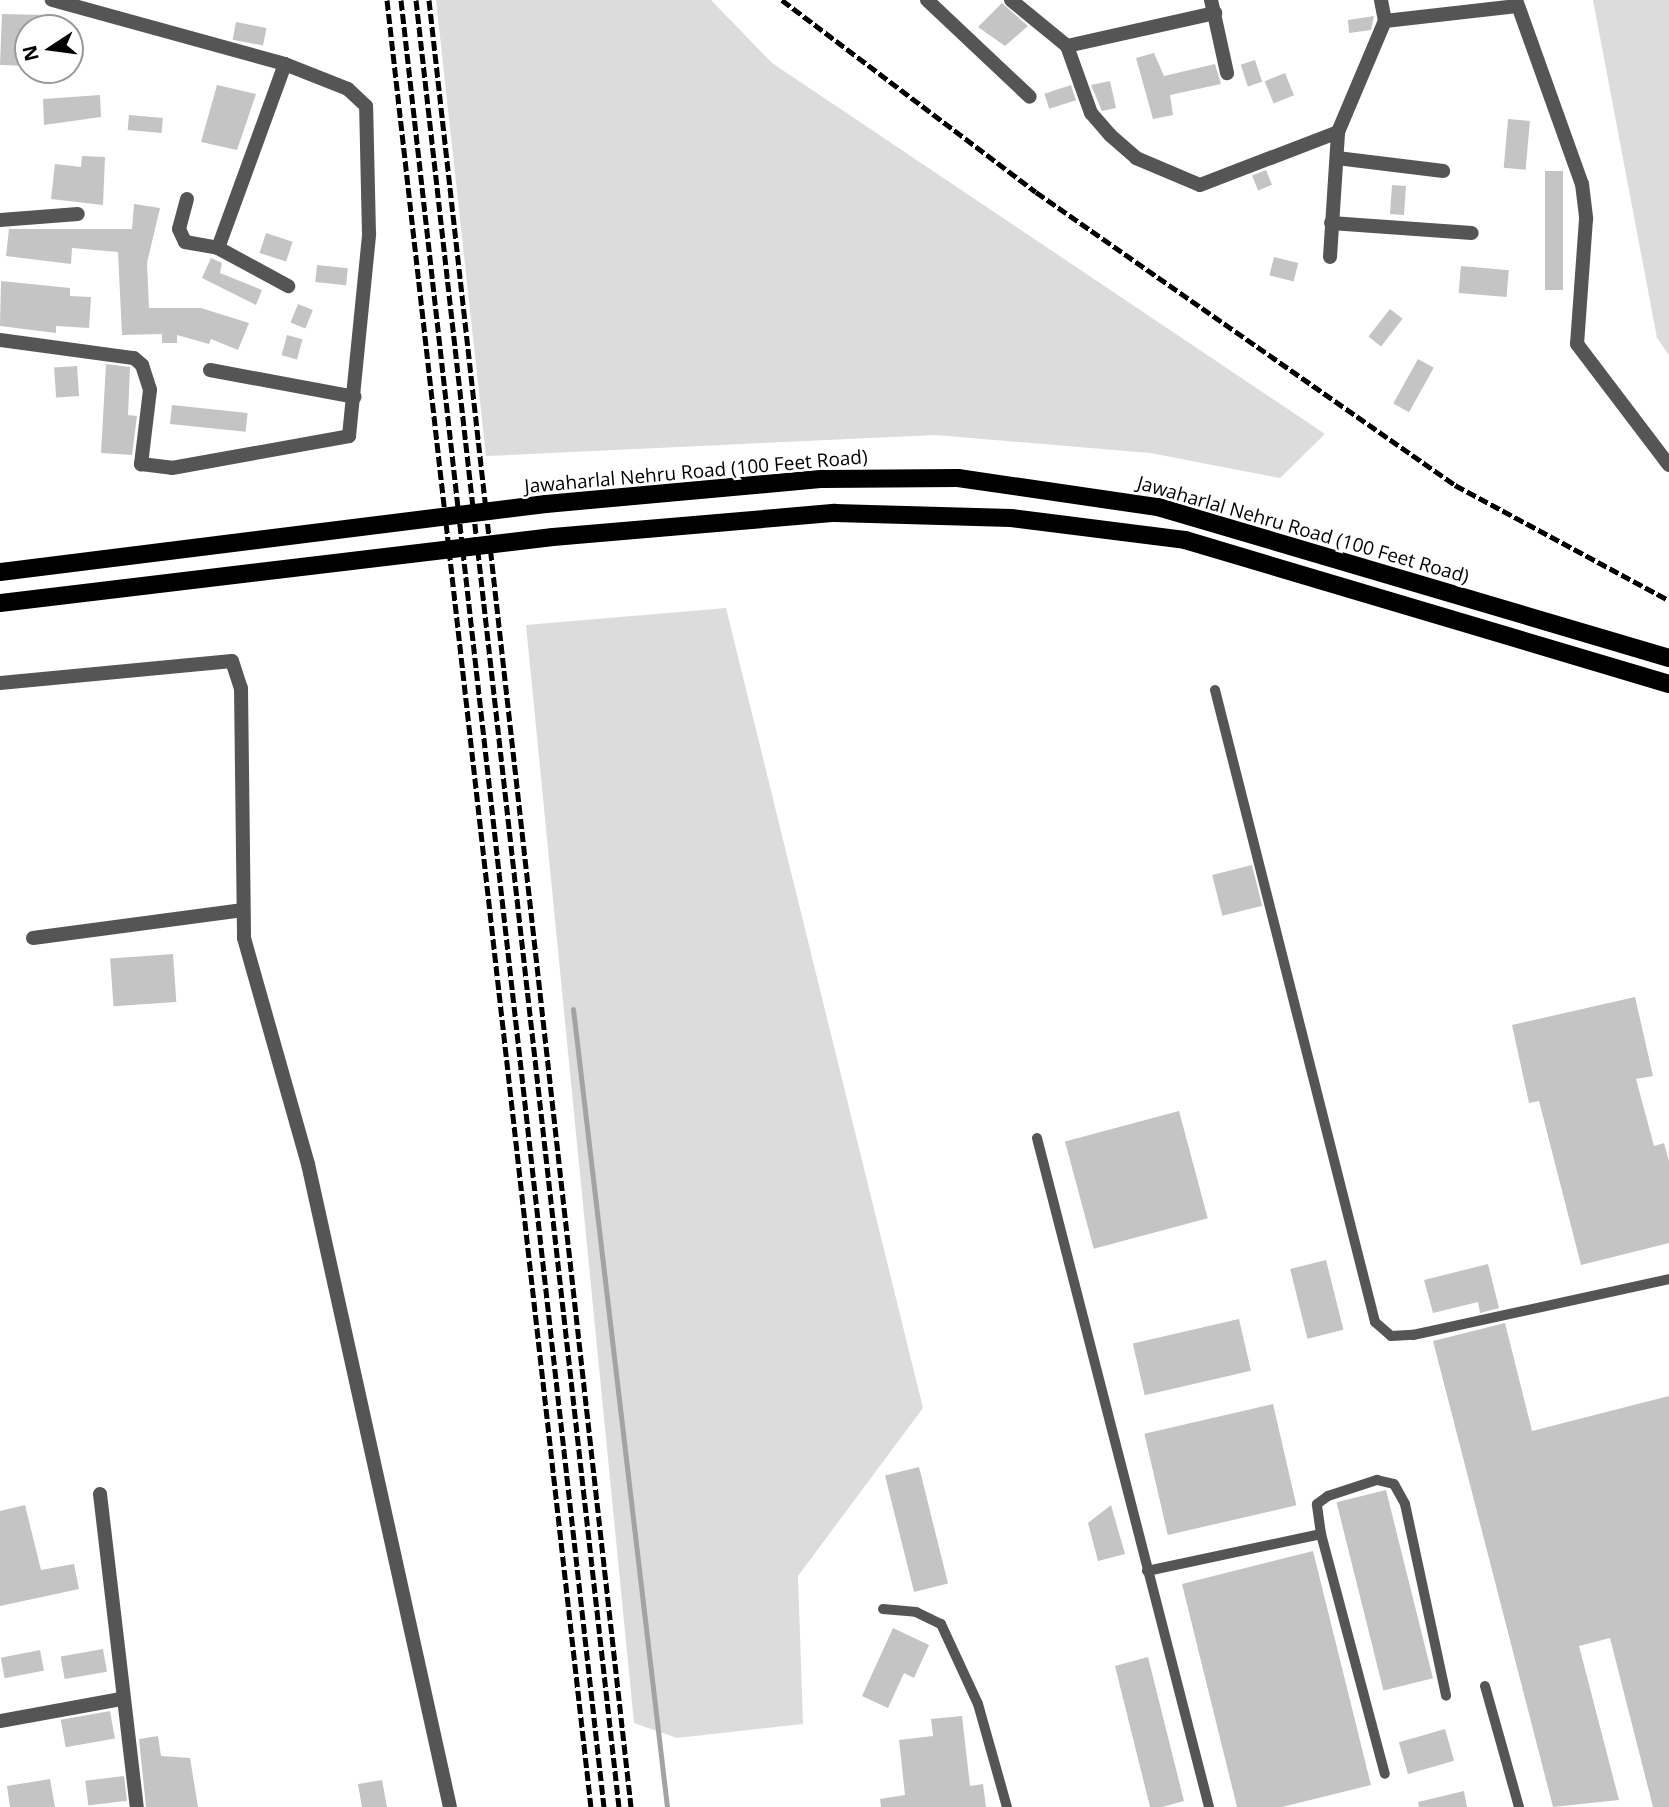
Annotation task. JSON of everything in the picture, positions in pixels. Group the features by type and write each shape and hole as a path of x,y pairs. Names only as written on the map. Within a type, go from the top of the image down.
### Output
{"main road":[{"name":"Jawaharlal Nehru Road (100 Feet Road)","path":"0,572 546,504 823,479 1009,482 1158,507 1669,658"},
{"path":"0,603 552,537 835,513 1011,518 1185,540 1669,684"}],"street":[{"path":"0,340 134,358 150,390 141,464 172,468 349,436 355,397 369,234 368,114 348,89 285,64 104,7 52,0"},
{"path":"927,0 1030,97"},
{"path":"1011,0 1067,46 1091,113 1136,159 1171,177 1200,185 1338,132"},
{"path":"1330,257 1338,132 1385,21 1381,0"},
{"path":"1385,21 1517,3 1582,184 1586,219 1577,344 1669,465"},
{"path":"1067,46 1212,7 1227,73"},
{"path":"218,248 285,64"},
{"path":"1337,158 1443,171"},
{"path":"187,199 179,229 185,242 218,248 288,286"},
{"path":"0,220 78,214"},
{"path":"1331,223 1472,233"},
{"path":"210,370 355,397"},
{"path":"0,683 232,662 240,688 244,938 308,1164 398,1550 450,1807"},
{"path":"33,938 243,910"},
{"path":"100,1494 121,1699 137,1807"},
{"path":"0,1721 121,1699"}],"lane":[{"path":"1214,690 1375,1322 1391,1336 1413,1335 1669,1279"},
{"path":"1038,1138 1209,1807"},
{"path":"1385,1774 1321,1534 1317,1504 1328,1496 1377,1480 1394,1484 1405,1504 1446,1696"},
{"path":"1147,1571 1321,1534"},
{"path":"883,1609 916,1612 941,1623 978,1704 1007,1807"},
{"path":"1485,1686 1520,1807"}],"shaded area":[{"path":"436,0 711,0 772,63 1325,434 1280,478 1150,453 935,435 486,456"},
{"path":"1593,0 1669,0 1669,355 1657,338"},
{"path":"726,608 923,1408 798,1576 803,1724 677,1738 634,1723 526,625"}],"building":[{"path":"1002,3 1028,26 1005,46 978,27"},
{"path":"2,14 14,14 14,66 0,65"},
{"path":"1374,16 1371,30 1349,33 1348,20"},
{"path":"236,22 266,28 263,46 233,40"},
{"path":"1154,53 1164,76 1215,64 1221,84 1170,95 1173,115 1153,119 1136,58"},
{"path":"1255,60 1262,82 1248,87 1241,65"},
{"path":"1285,73 1294,95 1274,103 1265,81"},
{"path":"1110,81 1116,108 1102,111 1091,85"},
{"path":"217,85 256,94 237,150 201,142"},
{"path":"1071,85 1076,100 1049,109 1044,94"},
{"path":"100,95 101,117 44,125 43,99"},
{"path":"129,115 163,118 162,133 128,130"},
{"path":"1508,119 1530,121 1526,170 1504,168"},
{"path":"82,156 105,157 103,205 51,199 55,164 81,167"},
{"path":"1266,170 1272,185 1258,190 1252,176"},
{"path":"1545,171 1563,171 1563,290 1545,290"},
{"path":"1392,185 1406,186 1404,215 1390,214"},
{"path":"134,204 160,208 147,263 149,308 201,308 249,323 238,350 211,339 209,344 177,335 177,343 162,343 162,334 122,335 118,252 72,248 71,264 6,256 9,229 132,229"},
{"path":"266,233 293,242 286,262 260,253"},
{"path":"1274,257 1298,263 1294,281 1269,275"},
{"path":"211,258 222,263 220,273 262,290 256,305 202,278"},
{"path":"317,265 348,268 346,285 315,282"},
{"path":"1461,266 1509,270 1506,297 1459,293"},
{"path":"1,281 70,288 70,296 91,297 89,328 56,326 56,333 0,326"},
{"path":"298,304 313,310 305,329 291,323"},
{"path":"1390,309 1403,319 1381,346 1368,337"},
{"path":"287,335 302,339 297,359 282,355"},
{"path":"1418,359 1434,368 1409,412 1393,404"},
{"path":"106,364 130,367 128,415 137,416 132,455 101,453"},
{"path":"77,366 79,396 56,398 54,368"},
{"path":"172,405 248,413 246,432 170,424"},
{"path":"1252,865 1262,906 1222,916 1212,875"},
{"path":"173,954 176,1002 114,1006 110,958"},
{"path":"1635,997 1653,1076 1636,1079 1654,1146 1664,1143 1669,1161 1669,1243 1581,1265 1539,1101 1529,1103 1512,1025"},
{"path":"1179,1111 1208,1218 1094,1249 1065,1142"},
{"path":"1326,1260 1343,1330 1308,1339 1290,1269"},
{"path":"1488,1264 1499,1308 1480,1313 1478,1302 1433,1313 1424,1280"},
{"path":"1239,1319 1251,1371 1145,1395 1133,1344"},
{"path":"1505,1323 1532,1431 1669,1396 1669,1807 1653,1807 1610,1638 1579,1646 1619,1800 1553,1807 1433,1341"},
{"path":"1273,1404 1296,1505 1168,1535 1144,1434"},
{"path":"919,1467 948,1583 914,1592 885,1475"},
{"path":"1386,1490 1433,1678 1383,1691 1337,1502"},
{"path":"25,1505 41,1570 74,1564 79,1589 0,1606 0,1511"},
{"path":"1111,1505 1125,1554 1098,1561 1088,1523"},
{"path":"1313,1551 1371,1785 1282,1807 1237,1807 1182,1584"},
{"path":"893,1628 929,1645 914,1678 904,1673 888,1708 862,1696"},
{"path":"103,1649 107,1672 65,1679 61,1656"},
{"path":"40,1650 44,1671 5,1678 1,1658"},
{"path":"1148,1657 1184,1801 1162,1807 1150,1807 1115,1666"},
{"path":"110,1711 115,1739 66,1747 61,1720"},
{"path":"962,1716 970,1786 983,1784 986,1807 881,1807 880,1799 905,1795 899,1740 933,1736 931,1719"},
{"path":"1445,1729 1454,1761 1408,1774 1399,1742"},
{"path":"158,1736 161,1756 190,1758 198,1807 146,1807 139,1739"},
{"path":"124,1776 127,1801 88,1806 85,1781"},
{"path":"50,1779 55,1807 10,1807 7,1786"},
{"path":"382,1780 387,1807 362,1807 358,1784"},
{"path":"1464,1791 1467,1807 1419,1807 1418,1802"}],"waterway":[{"path":"573,1009 667,1807"}],"railway":[{"path":"387,0 591,1807"},
{"path":"401,0 604,1807"},
{"path":"416,0 619,1807"},
{"path":"429,0 631,1807"},
{"path":"782,0 1036,192 1455,485 1669,600"}]}
